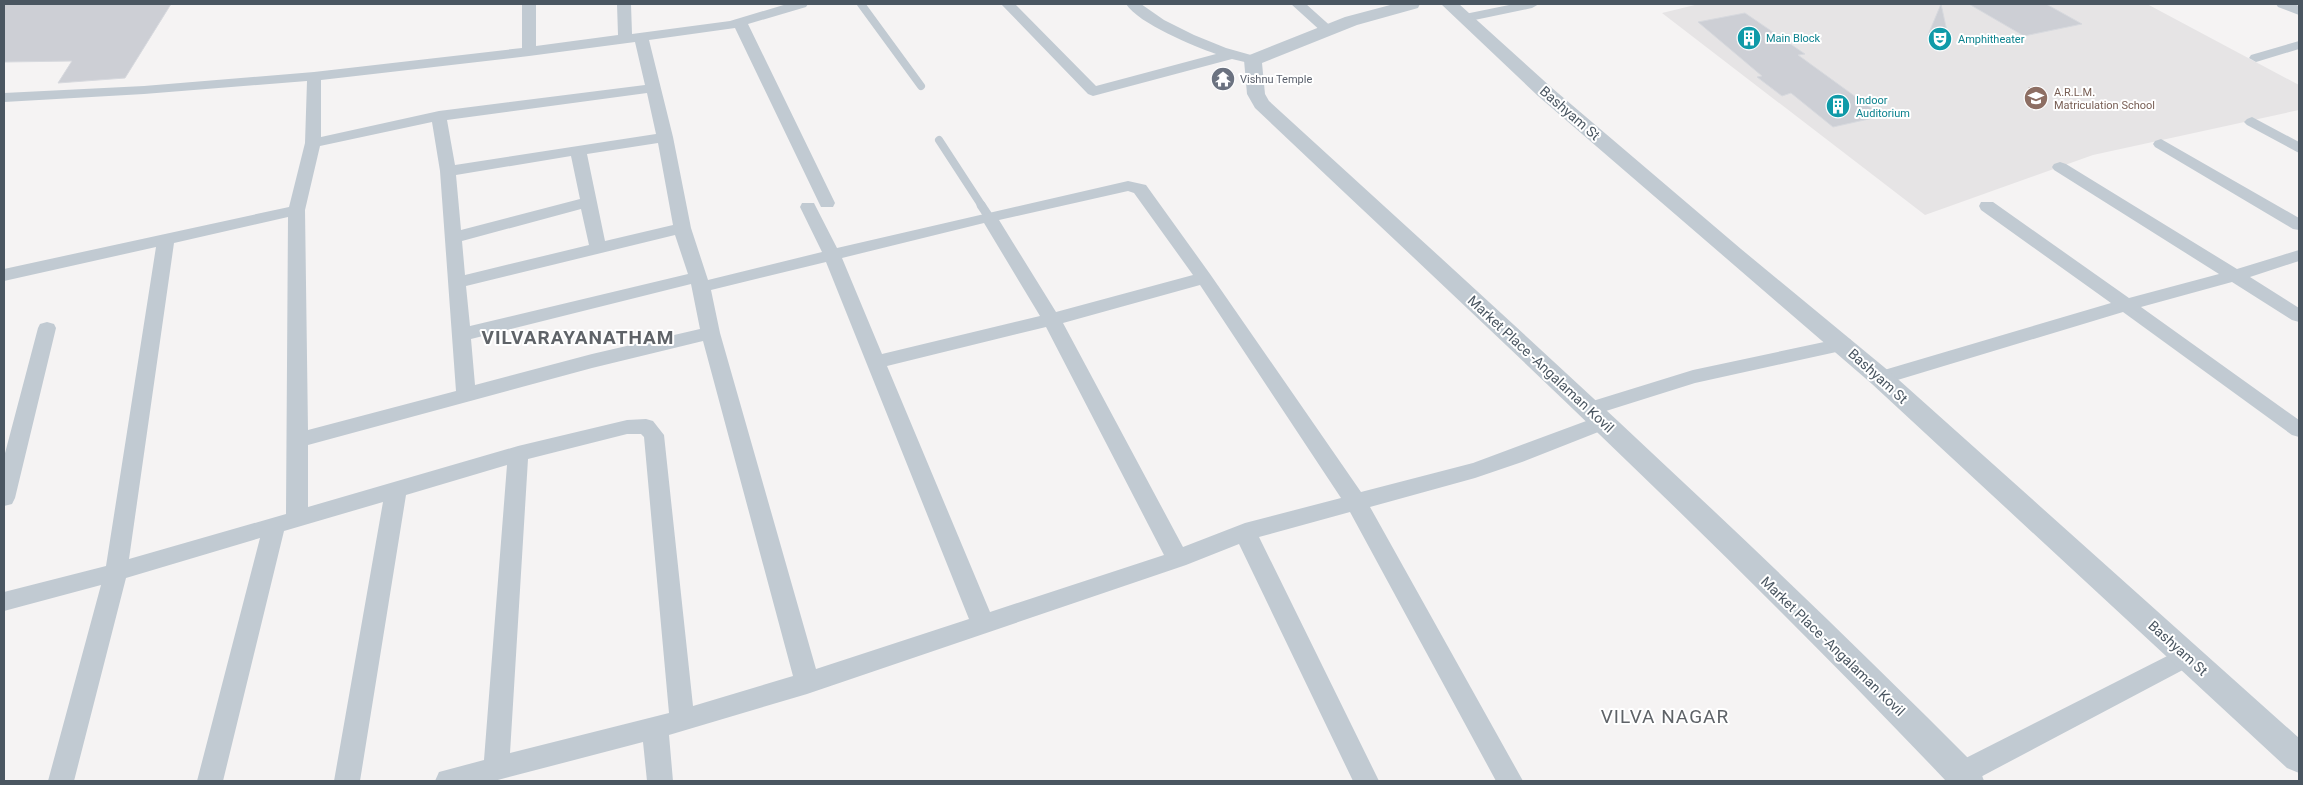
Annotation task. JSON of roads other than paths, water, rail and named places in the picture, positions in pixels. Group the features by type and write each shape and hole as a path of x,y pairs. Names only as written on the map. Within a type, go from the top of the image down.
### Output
{"street":[{"path":"529,4 529,52"},
{"path":"624,4 632,38 654,88 682,228 700,282 710,332 808,683"},
{"path":"4,97 144,90 314,76 529,52 731,25 801,4"},
{"path":"1008,4 1093,91 1241,58 1412,4"},
{"path":"1132,4 1157,22 1241,58"},
{"path":"1298,4 1328,30"},
{"path":"1457,11 1532,4"},
{"path":"2283,4 2299,11"},
{"name":"Bashyam St","path":"1457,11 1545,92 1733,254 1843,344 2299,758"},
{"path":"740,21 827,203"},
{"path":"2256,58 2297,48"},
{"name":"Market Place -Angalaman Kovil","path":"1241,58 1262,104 1597,415 1905,716 1965,778"},
{"path":"210,781 286,521 298,440 297,210 313,143 314,76"},
{"path":"313,143 440,116 654,88"},
{"path":"440,116 448,171 466,395"},
{"path":"2252,122 2299,148"},
{"path":"448,171 665,137"},
{"path":"2161,144 2299,225"},
{"path":"578,150 587,202 598,248"},
{"path":"2060,167 2299,316"},
{"path":"460,335 832,255 1128,186 1140,189 1204,278 1356,502 1510,781"},
{"path":"452,238 587,202"},
{"path":"1987,206 2299,430"},
{"path":"808,207 832,255 984,624"},
{"path":"4,275 297,210"},
{"path":"989,217 1051,320 1178,560"},
{"path":"456,283 682,228"},
{"path":"61,781 116,572 166,240"},
{"path":"1881,378 2299,256"},
{"path":"876,362 1051,320 1204,278"},
{"path":"4,498 47,328"},
{"path":"298,440 592,361 710,332"},
{"path":"459,780 496,768 682,721 808,683 1178,560 1245,532 1491,465 1597,415 1693,377 1843,344"},
{"path":"4,601 116,572 518,454 627,428 646,426 654,435 682,721"},
{"path":"496,768 518,454"},
{"path":"348,781 396,489"},
{"path":"1245,532 1366,781"},
{"path":"1965,778 2188,656"},
{"path":"655,728 660,781"}],"lane":[{"path":"861,4 921,86"},
{"path":"938,140 989,217"}],"place":[{"name":"Main Block","path":"1749,38"},
{"name":"Amphitheater","path":"1940,39"},
{"name":"Vishnu Temple","path":"1223,79"},
{"name":"A.R.L.M. Matriculation School","path":"2036,98"},
{"name":"Indoor Auditorium","path":"1838,106"}],"district":[{"name":"VILVARAYANATHAM","path":"578,337"},
{"name":"VILVA NAGAR","path":"1665,716"}]}
